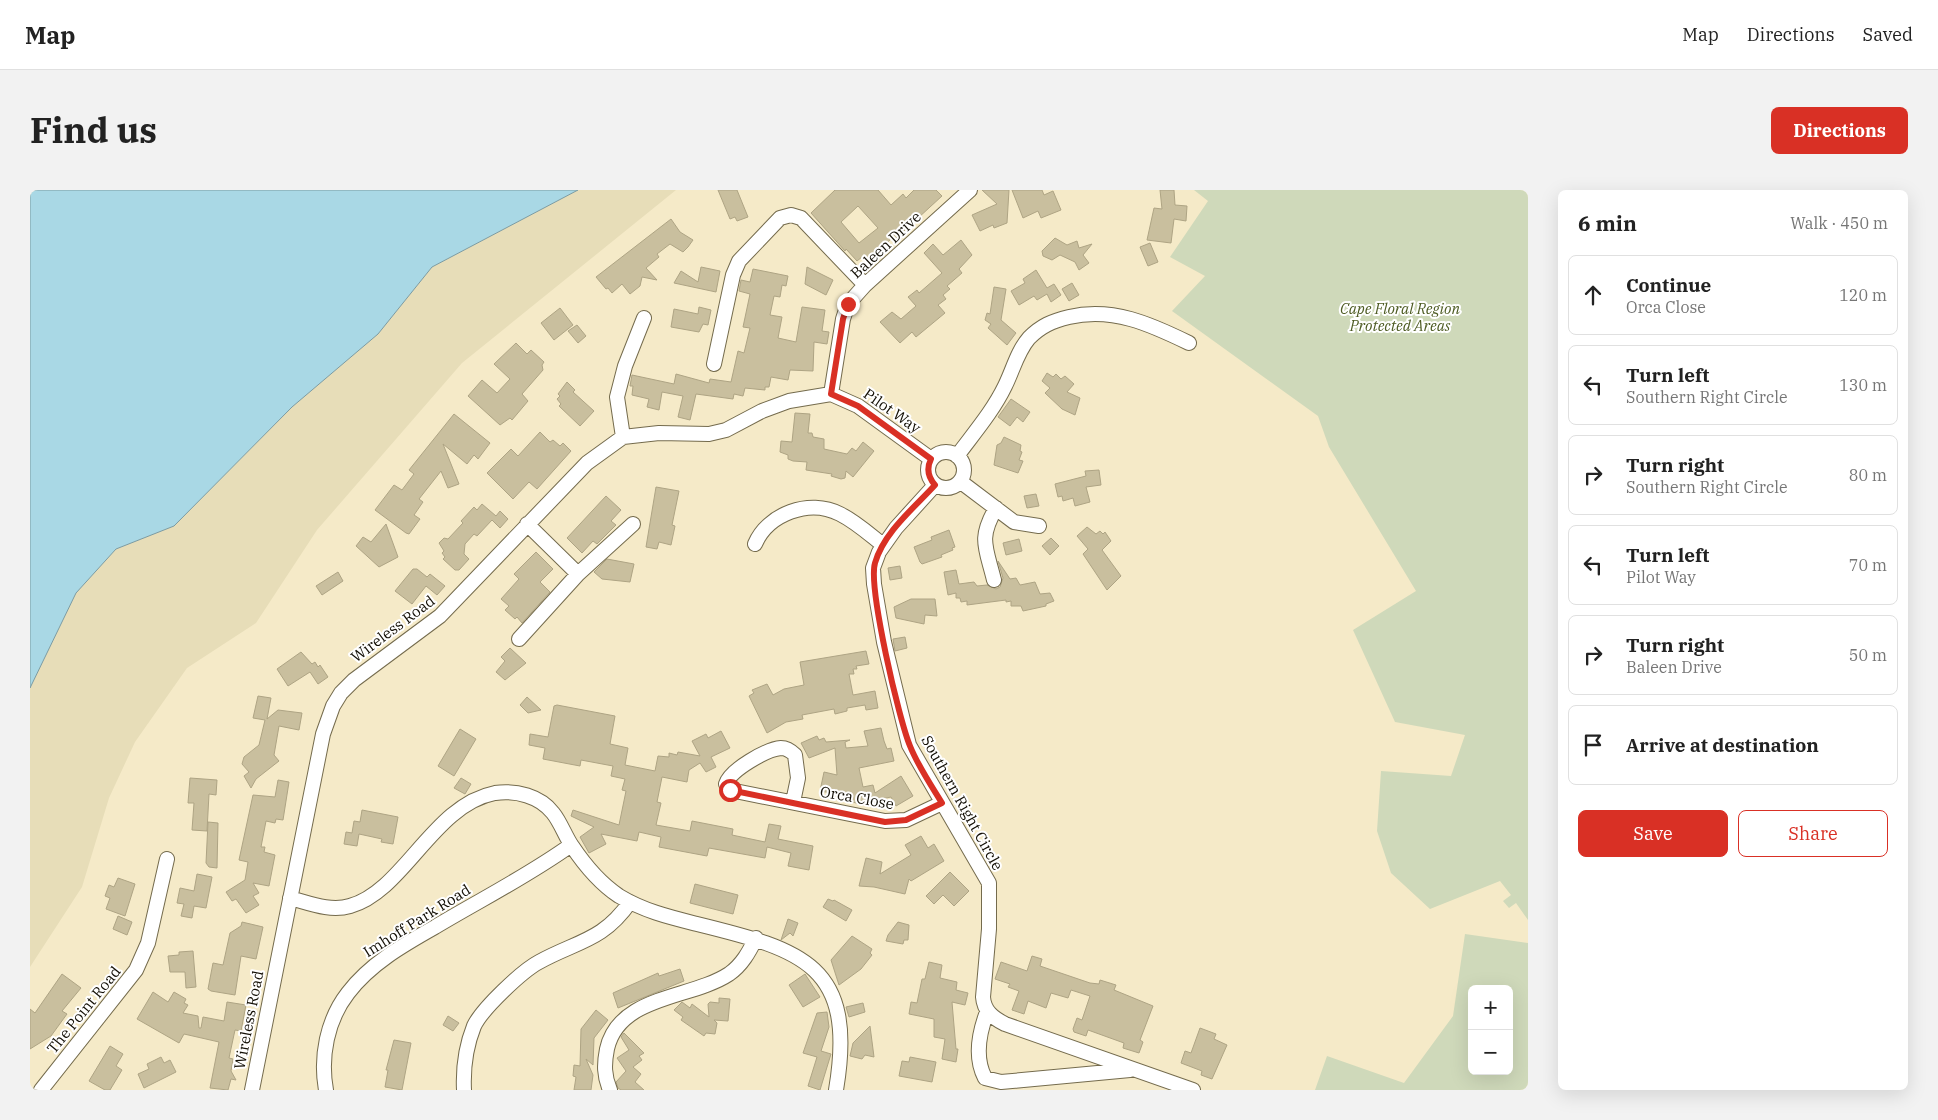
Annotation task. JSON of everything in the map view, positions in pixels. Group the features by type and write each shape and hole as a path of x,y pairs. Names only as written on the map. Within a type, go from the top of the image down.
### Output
{"street":[{"name":"Baleen Drive","path":"831,394 846,307 865,286 970,190"},
{"path":"714,364 736,268 780,218 792,215 801,218 865,286"},
{"path":"958,456 998,399 1022,348 1040,328 1051,322 1078,315 1118,315 1152,325 1189,343"},
{"path":"623,437 617,405 619,390 625,366 644,318"},
{"name":"Wireless Road","path":"252,1090 323,734 333,706 341,693 354,680 440,616 586,463 623,437 659,433 709,434 726,430 762,411 789,401 831,394"},
{"name":"Pilot Way","path":"831,394 858,406 931,459"},
{"path":"943,452 958,456 965,469 960,482 950,488 942,488 935,485 930,479 928,472 931,459 943,452"},
{"path":"960,482 1014,522 1039,526"},
{"name":"Southern Right Circle","path":"935,485 896,528 875,561 873,577 884,642 909,745 989,883 989,928 983,997 987,1012 982,1029 979,1058 986,1078 1001,1082 1134,1070"},
{"path":"755,544 758,537 771,522 790,511 805,507 838,512 884,546"},
{"path":"994,580 984,534 986,525 996,508"},
{"path":"528,524 578,574"},
{"path":"519,639 578,574 634,524"},
{"name":"Orca Close","path":"793,802 799,768 795,755 791,751 773,750 735,770 728,779 728,789 730,790 894,822 906,820 942,803"},
{"path":"290,898 322,907 334,908 349,906 366,900 387,882 447,819 462,807 481,797 496,793 515,793 536,799 553,812 571,845 604,882 630,902 661,915 756,938 798,956 815,969 830,992 838,1012 842,1038 836,1090"},
{"name":"Imhoff Park Road","path":"326,1090 324,1058 334,1014 347,993 364,974 398,949 540,867 571,845"},
{"name":"The Point Road","path":"41,1090 136,970 148,944 167,859"},
{"path":"464,1090 467,1047 475,1024 500,994 523,972 539,962 603,932 618,919 630,902"},
{"path":"610,1090 605,1074 605,1060 615,1029 624,1019 656,1002 729,974 743,961 756,938"},
{"name":"Southern Right Circle","path":"987,1012 1005,1024 1193,1090"}],"green space":[{"name":"Cape Floral Region Protected Areas","path":"1194,190 1528,190 1528,920 1516,903 1509,908 1503,901 1511,895 1500,881 1430,909 1391,873 1377,831 1381,771 1451,776 1465,735 1395,722 1353,630 1416,591 1329,447 1318,416 1172,311 1205,276 1170,257 1208,201"},
{"path":"1465,934 1528,943 1528,1090 1315,1090 1327,1056 1404,1083 1453,1016"}],"sand":[{"path":"578,190 676,190 462,363 317,530 256,623 187,668 135,742 109,798 82,887 30,967 30,688 76,593 116,549 174,526 292,407 378,334 432,267"}],"water":[{"path":"30,190 578,190 432,267 378,334 292,407 174,526 116,549 76,593 30,688"}],"building":[{"path":"718,190 737,190 748,217 737,221 735,217 730,219"},
{"path":"835,190 878,190 891,205 903,194 906,198 914,190 936,190 942,196 893,241 891,239 866,262 862,257 857,261 846,249 845,251 811,213","holes":["858,206 878,228 859,243 841,222"]},
{"path":"982,190 1009,190 1007,223 994,228 993,225 980,231 972,215 997,204"},
{"path":"1012,190 1042,190 1044,195 1053,191 1061,210 1041,218 1038,211 1023,218"},
{"path":"1160,190 1174,190 1175,205 1187,206 1186,221 1174,219 1171,243 1147,240 1154,208 1162,209"},
{"path":"671,219 680,232 693,240 688,247 683,252 670,244 657,254 659,257 646,268 657,280 642,277 640,286 630,294 622,284 612,293 608,288 606,289 596,277"},
{"path":"1055,238 1067,245 1077,241 1079,248 1092,244 1083,255 1089,263 1079,270 1075,262 1060,255 1052,260 1043,256 1042,251"},
{"path":"961,240 972,255 959,269 962,273 947,286 950,289 943,295 946,299 938,305 945,313 916,337 912,332 900,343 880,322 892,312 901,319 916,306 908,297 917,290 919,293 942,273 924,253 933,244 943,255"},
{"path":"1150,243 1158,262 1148,266 1140,247"},
{"path":"701,267 720,271 716,292 674,283 681,271 698,282"},
{"path":"807,267 833,280 826,295 805,284"},
{"path":"753,269 788,276 786,286 782,285 780,297 774,296 770,315 782,317 778,338 796,342 802,307 825,310 822,331 829,332 827,344 814,342 813,371 790,370 788,380 771,377 769,387 765,387 765,390 745,388 743,396 734,394 733,399 696,394 690,420 678,417 683,396 662,392 659,410 647,407 649,399 632,395 633,386 630,386 632,375 674,384 676,374 709,383 710,379 731,382 738,351 744,353 750,328 743,327 750,294 739,291 741,280 750,282"},
{"path":"1036,270 1047,288 1054,284 1061,295 1051,302 1047,294 1037,300 1034,296 1019,305 1011,291 1025,283 1023,279"},
{"path":"1072,283 1079,295 1069,301 1062,289"},
{"path":"994,287 1006,289 1001,320 1016,333 1007,345 988,328 991,324 985,320 987,313 990,314"},
{"path":"699,307 711,310 708,325 703,324 699,332 671,327 674,309 698,314"},
{"path":"560,308 573,325 554,340 541,323"},
{"path":"577,325 586,336 578,343 568,331"},
{"path":"516,343 527,354 531,350 544,362 542,365 543,370 522,394 528,401 512,420 510,418 500,425 468,396 482,380 497,393 510,379 494,364"},
{"path":"1047,373 1053,377 1056,374 1061,379 1065,376 1074,384 1067,392 1080,398 1075,415 1062,409 1045,393 1050,388 1042,381"},
{"path":"567,382 575,390 573,392 594,411 580,426 559,406 561,404 557,399 560,396 558,394"},
{"path":"1011,399 1030,412 1023,422 1017,417 1010,426 998,417"},
{"path":"795,413 810,414 808,433 812,433 813,437 824,439 824,449 847,454 852,448 856,451 863,442 874,451 853,477 846,471 845,478 841,479 831,476 832,474 806,470 807,462 793,461 788,459 788,455 780,452 781,441 792,442"},
{"path":"454,414 490,443 478,459 474,455 467,464 443,444 459,484 448,488 441,471 419,499 423,502 414,515 420,519 409,534 406,533 375,510 394,485 402,490 414,474 409,470"},
{"path":"540,432 550,442 553,440 560,446 563,443 571,451 537,489 529,482 513,499 487,473 511,449 518,456"},
{"path":"1004,437 1021,445 1020,451 1022,452 1019,460 1023,461 1018,473 994,465 997,445 1001,443"},
{"path":"1099,470 1101,485 1086,487 1090,502 1075,506 1073,498 1063,501 1062,496 1058,497 1055,484 1086,476 1085,471"},
{"path":"656,487 679,491 672,525 675,526 671,545 659,542 657,549 646,547"},
{"path":"1036,494 1039,506 1027,508 1024,496"},
{"path":"606,496 621,510 611,521 616,525 597,544 593,541 582,553 567,538"},
{"path":"482,504 496,516 500,511 508,519 500,528 492,520 477,536 474,534 465,544 464,554 469,559 459,570 455,570 443,559 445,557 442,553 444,551 439,543 444,538 448,539 463,523 461,521 474,507 477,510"},
{"path":"386,524 398,557 379,567 356,546 363,537 371,542"},
{"path":"1087,527 1096,534 1100,531 1103,534 1105,532 1111,541 1102,550 1121,576 1107,590 1083,554 1088,549 1077,536"},
{"path":"949,530 955,547 952,548 953,550 941,555 942,557 922,564 914,547 932,540 931,537"},
{"path":"1051,538 1059,546 1050,555 1042,546"},
{"path":"1019,539 1022,551 1006,555 1003,543"},
{"path":"536,552 553,569 540,582 550,592 522,623 517,617 515,619 505,610 509,606 501,599 519,579 514,574"},
{"path":"607,559 634,564 630,582 602,579 594,572"},
{"path":"998,561 1010,579 1016,578 1020,585 1035,582 1040,594 1050,593 1054,601 1046,604 1046,606 1023,611 1021,606 1011,606 1011,601 967,605 967,601 961,602 960,598 956,598 956,593 948,595 944,572 956,570 959,584 974,582 977,586 987,585 996,589 1000,587 1003,578"},
{"path":"900,566 902,578 890,580 888,568"},
{"path":"413,569 417,569 427,577 430,574 445,586 437,595 426,586 412,604 395,591"},
{"path":"338,572 343,581 322,595 316,586"},
{"path":"911,599 935,599 937,616 925,615 924,624 896,618 894,607"},
{"path":"905,637 907,648 895,651 893,639"},
{"path":"510,648 526,663 505,680 496,672 505,661 501,657"},
{"path":"866,651 869,664 856,666 857,669 853,669 854,674 849,674 853,695 875,691 878,708 866,710 865,705 847,708 847,711 835,714 834,709 802,715 803,719 786,722 767,733 749,696 754,693 752,690 767,684 773,695 784,689 804,685 800,662"},
{"path":"301,652 312,664 315,662 318,667 320,665 328,677 318,684 310,672 288,686 277,669"},
{"path":"258,696 271,698 267,719 278,710 302,713 299,730 279,726 274,755 279,761 256,779 251,788 244,776 249,772 242,764 244,757 259,745 265,720 253,718"},
{"path":"527,697 541,710 528,713 520,705"},
{"path":"554,706 615,716 610,744 628,748 625,765 655,771 658,756 669,757 669,753 677,755 678,752 700,756 692,741 706,734 708,738 721,731 730,748 711,757 716,767 706,772 700,763 689,770 687,782 662,777 657,802 661,803 656,825 690,831 692,821 733,829 732,835 765,842 769,824 781,826 778,839 813,846 809,870 788,866 791,853 767,847 765,858 709,848 707,856 659,847 661,837 639,832 637,841 601,834 606,844 589,853 580,837 594,827 571,816 573,810 619,825 626,791 622,790 625,779 611,776 613,766 581,760 580,766 543,759 545,748 529,745 530,734 548,737"},
{"path":"881,728 887,749 891,748 894,761 859,768 863,787 873,785 875,793 901,776 913,796 896,806 891,797 868,802 869,806 852,802 853,797 820,791 824,772 837,775 835,748 809,758 801,743 817,736 819,740 824,738 826,742 850,740 845,742 846,748 868,746 864,731"},
{"path":"460,729 476,739 454,776 438,766"},
{"path":"190,778 217,780 216,795 209,794 207,831 192,830 194,803 188,803"},
{"path":"461,778 471,784 465,794 454,788"},
{"path":"278,780 289,782 283,820 276,819 275,823 266,821 261,847 265,847 264,852 275,855 269,886 253,883 259,893 253,896 259,905 246,913 236,899 232,901 226,892 245,880 248,862 239,860 253,795 275,797"},
{"path":"362,810 398,817 393,844 381,842 382,839 359,834 357,846 344,844 346,832 352,833 354,821 360,822"},
{"path":"208,822 218,823 217,868 209,867 206,863"},
{"path":"921,836 928,848 934,844 944,861 911,881 909,879 905,894 874,887 859,886 866,858 882,862 880,874 911,855 905,845"},
{"path":"950,872 969,891 954,906 943,895 934,904 926,896"},
{"path":"197,874 212,877 206,908 194,906 192,918 181,916 184,904 177,903 180,888 194,891"},
{"path":"118,878 135,884 125,916 106,909 110,898 105,896 109,885 114,887"},
{"path":"695,884 738,895 733,914 690,903"},
{"path":"828,899 834,900 852,910 846,921 823,907"},
{"path":"118,916 132,922 127,935 113,929"},
{"path":"788,919 798,923 793,936 790,933 781,940"},
{"path":"242,922 263,927 256,959 241,956 235,995 211,991 208,989 213,963 223,965 230,933 241,926"},
{"path":"898,922 909,925 908,940 904,940 903,944 886,941 888,935"},
{"path":"852,936 872,949 870,953 872,955 861,969 839,985 831,960"},
{"path":"193,951 196,987 186,988 185,972 170,972 168,956 179,955 179,952"},
{"path":"1032,956 1042,959 1040,966 1090,983 1099,984 1100,980 1116,985 1114,990 1153,1006 1140,1040 1143,1042 1139,1053 1123,1048 1124,1043 1088,1030 1086,1036 1074,1032 1073,1029 1077,1018 1082,1020 1090,996 1071,990 1068,998 1051,993 1046,1008 1028,1001 1024,1014 1012,1010 1019,991 1008,987 1010,984 995,979 1001,962 1027,971"},
{"path":"929,962 942,965 940,978 957,982 956,990 968,993 965,1005 952,1002 956,1049 958,1049 956,1062 942,1059 945,1039 934,1037 934,1019 909,1014 911,1002 917,1003 922,979 925,979"},
{"path":"680,969 684,981 618,1008 613,993 658,973 659,976"},
{"path":"62,974 81,988 62,1011 67,1014 51,1036 30,1049 30,1009 35,1013"},
{"path":"805,974 820,997 803,1007 789,985"},
{"path":"153,992 168,1002 174,992 186,999 184,1003 188,1005 183,1013 198,1016 199,1028 201,1028 203,1017 224,1021 227,1002 246,1005 241,1031 235,1030 229,1058 233,1059 231,1071 236,1080 231,1079 228,1090 210,1088 219,1042 184,1034 179,1043 137,1019"},
{"path":"719,998 730,999 728,1021 714,1020 717,1023 715,1034 706,1033 704,1036 681,1020 683,1017 674,1010 682,1002 690,1008 692,1004 709,1017 708,1004 710,1002 719,1003"},
{"path":"863,1003 865,1012 849,1017 846,1007"},
{"path":"596,1010 608,1020 594,1038 593,1065 586,1059 593,1075 591,1090 574,1090 576,1077 573,1076 574,1065 580,1066 581,1029"},
{"path":"827,1012 829,1027 821,1051 831,1054 820,1090 808,1086 817,1057 803,1053 817,1013"},
{"path":"448,1016 459,1023 453,1031 443,1025"},
{"path":"870,1026 874,1057 865,1055 862,1059 850,1056 853,1043"},
{"path":"1200,1028 1216,1034 1214,1039 1227,1045 1212,1079 1201,1075 1202,1071 1181,1063 1185,1051 1191,1053"},
{"path":"624,1033 644,1053 639,1056 642,1060 633,1067 641,1074 635,1082 644,1090 621,1090 618,1088 616,1082 626,1071 617,1058 629,1050 621,1037"},
{"path":"394,1040 411,1043 402,1090 385,1087 388,1070 386,1070"},
{"path":"110,1046 123,1054 116,1066 122,1070 110,1090 105,1090 89,1081"},
{"path":"161,1057 164,1063 170,1060 176,1072 144,1088 138,1074 149,1069 147,1064"},
{"path":"910,1057 936,1062 932,1082 899,1076 902,1061 909,1062"}],"route":[{"path":"730,790 885,822 906,820 942,803 909,745 884,642 873,577 875,561 879,552 896,528 935,485 930,479 928,472 928,465 931,459 872,415 845,399 831,394 843,319 848,304"}]}
